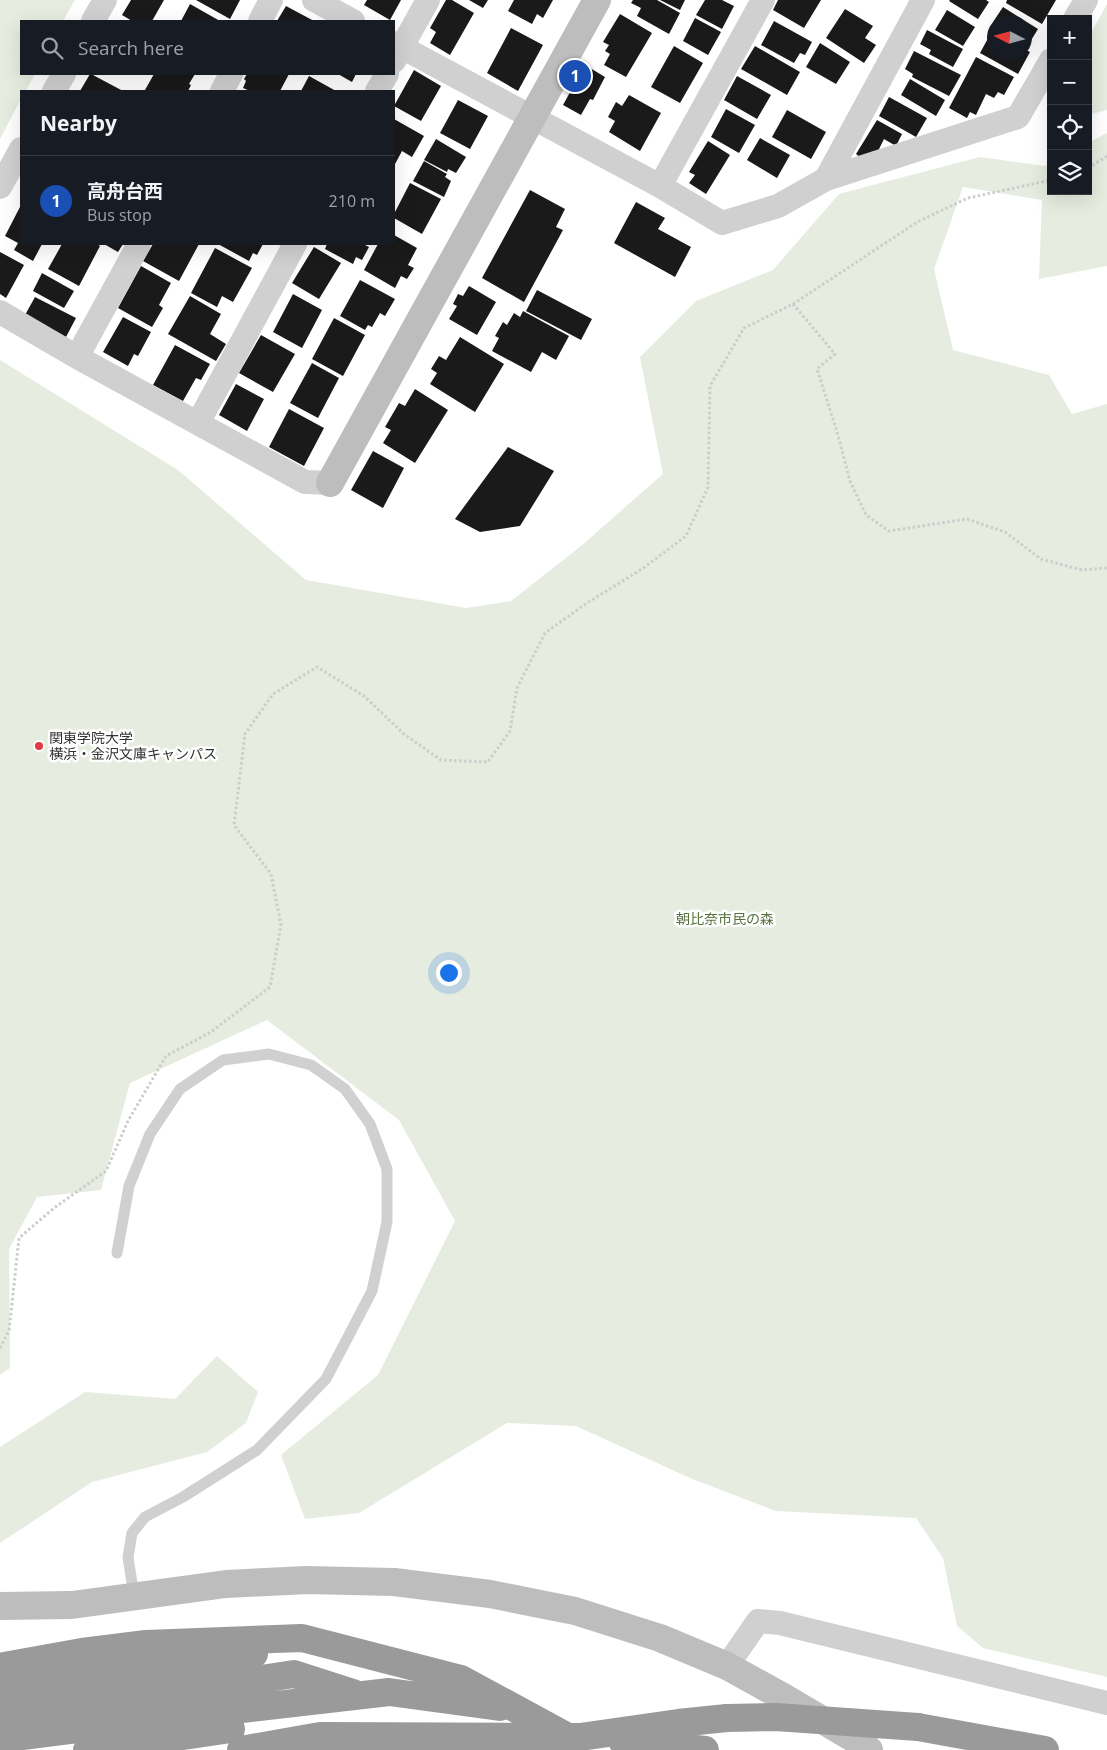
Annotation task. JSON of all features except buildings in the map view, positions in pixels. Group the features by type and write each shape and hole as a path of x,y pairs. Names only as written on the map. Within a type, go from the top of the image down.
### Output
{"highway":[{"path":"0,1669 4,1666 72,1654 146,1644 302,1638 461,1680 574,1737 704,1750"},
{"path":"0,1688 150,1672 320,1643"},
{"path":"0,1714 152,1696 294,1674 361,1695"},
{"path":"0,1739 389,1692 518,1710"},
{"path":"241,1750 320,1736 375,1741 574,1737 727,1718 776,1717 918,1727 1045,1750"},
{"path":"87,1750 294,1720 375,1741"}],"street":[{"path":"95,20 106,0"},
{"path":"261,20 271,0"},
{"path":"314,0 351,20"},
{"path":"428,0 396,50 533,118 660,186 722,223 778,206 826,179 1018,117 1047,67"},
{"path":"0,312 77,357 305,482 330,484 597,0"},
{"path":"660,186 763,0"},
{"path":"826,179 923,0"},
{"path":"1077,15 1086,0"},
{"path":"55,90 63,75"},
{"path":"223,90 230,75"},
{"path":"378,90 386,75"},
{"path":"0,187 20,151"},
{"path":"77,357 138,245"},
{"path":"198,423 294,245"},
{"path":"0,1606 72,1605 226,1584 307,1580 394,1582 490,1594 575,1612 660,1638 727,1666 819,1718 870,1750"},
{"path":"727,1666 758,1621 780,1623 1107,1702"}],"lane":[{"path":"117,1253 129,1186 150,1134 180,1089 223,1060 269,1054 311,1065 345,1089 370,1124 387,1169 387,1222 372,1291 326,1379 256,1450 183,1496 145,1516 132,1533 128,1557 134,1598"}],"path":[{"path":"1092,165 1107,156"},
{"path":"0,1348 9,1331 19,1238 54,1208 106,1171 128,1121 166,1056 210,1032 270,987 281,925 271,874 234,825 245,734 274,694 317,667 364,696 404,734 441,760 488,762 510,731 517,688 545,634 586,603 642,569 686,536 708,487 710,386 744,328 793,304 919,221 968,198 1047,181"},
{"path":"793,304 835,354 816,369 838,435 850,481 866,515 890,531 967,518 1005,532 1041,559 1082,570 1107,568"}],"green space":[{"path":"0,0 75,0 64,20 20,20 20,75 34,75 27,90 20,90 20,101 0,139"},
{"path":"1107,4 1107,110 1092,114 1092,60 1092,31"},
{"name":"朝比奈市民の森","path":"1107,133 1107,266 1039,279 1042,200 963,187 934,269 953,350 1049,375 1072,414 1107,404 1107,1677 983,1648 957,1626 943,1558 916,1518 776,1511 690,1478 576,1426 507,1423 359,1513 305,1519 281,1455 378,1375 455,1221 399,1120 267,1020 130,1083 101,1190 37,1197 9,1249 10,1368 0,1375 0,360 178,470 306,580 466,608 511,601 581,546 663,474 640,357 696,301 773,270 839,194 980,157 1047,165 1047,195 1092,195 1092,141"},
{"path":"217,1356 258,1392 246,1423 207,1452 92,1482 0,1543 0,1447 85,1392 175,1399"}],"place":[{"name":"高舟台西","path":"575,76"},
{"name":"関東学院大学 横浜・金沢文庫キャンパス","path":"39,746"}]}
